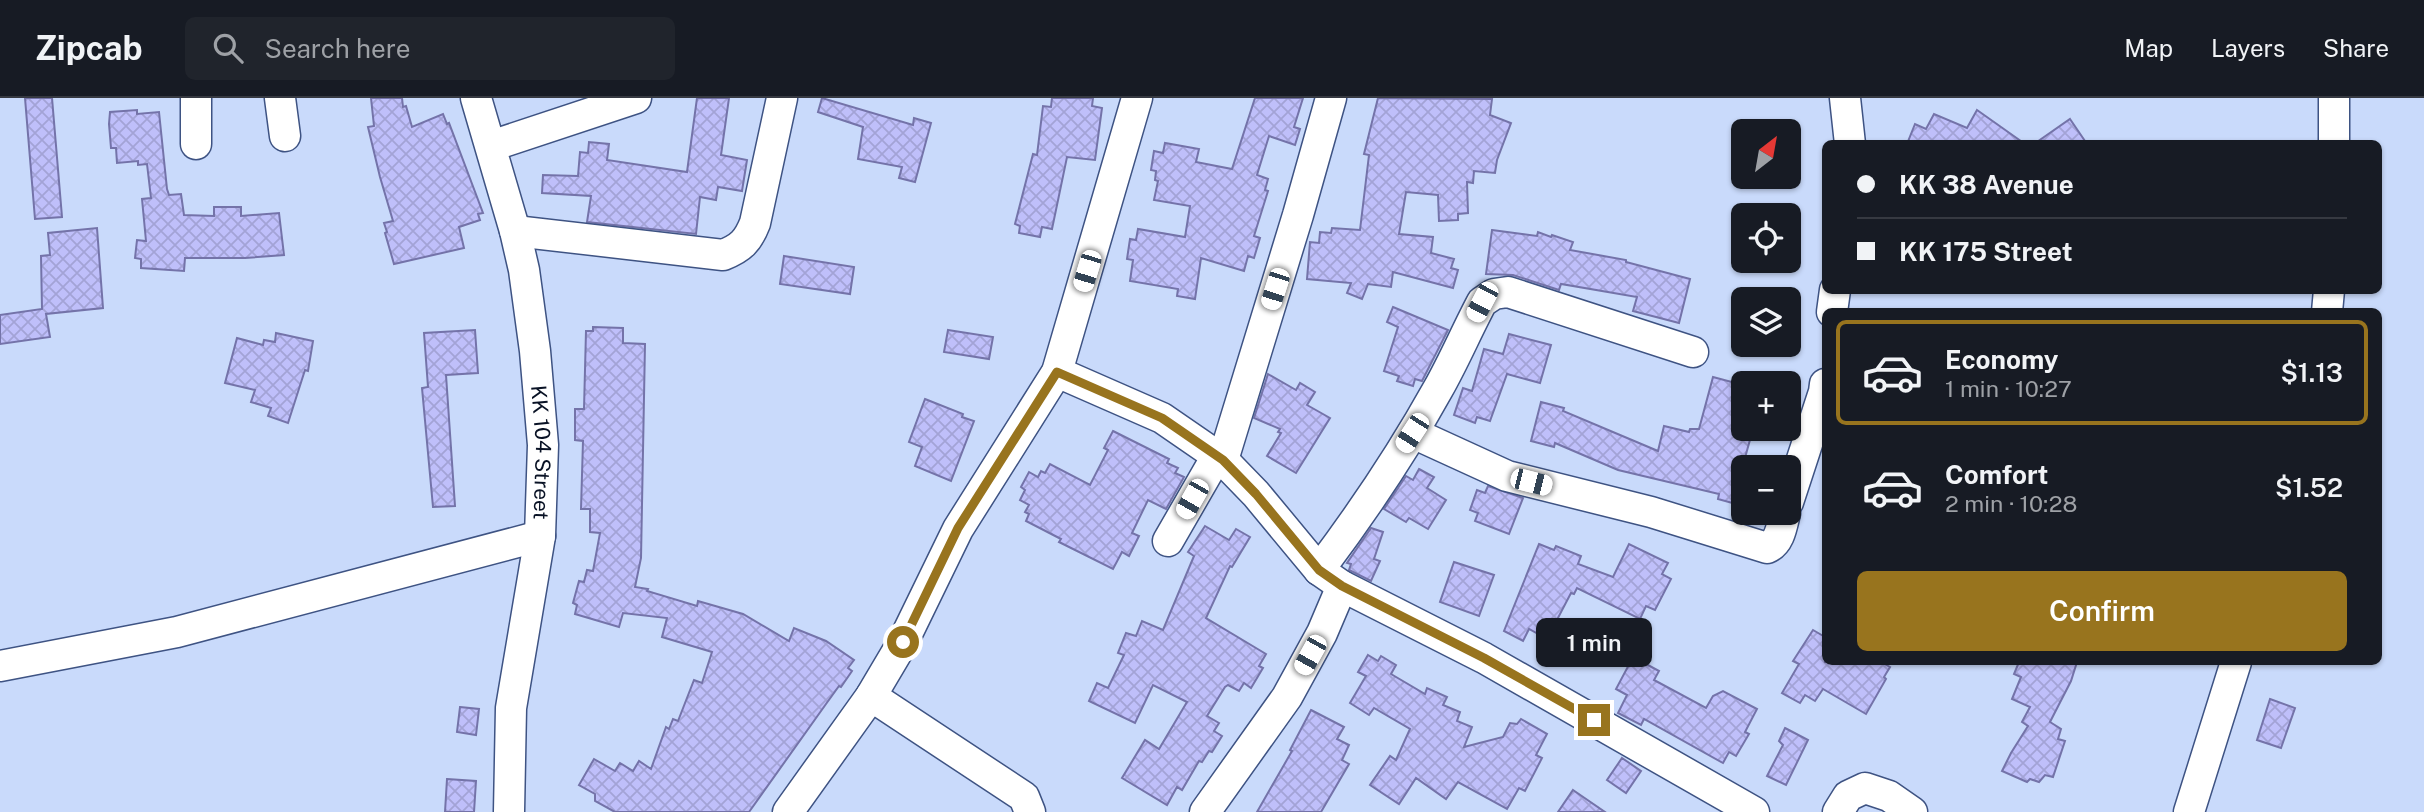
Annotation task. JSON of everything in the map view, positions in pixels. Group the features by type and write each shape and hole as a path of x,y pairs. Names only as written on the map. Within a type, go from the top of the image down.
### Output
{"street":[{"path":"196,98 197,144"},
{"path":"281,98 285,136"},
{"name":"KK 104 Street","path":"476,98 524,270 535,351 543,445 540,536 511,708 509,812"},
{"path":"491,146 636,98"},
{"path":"515,230 723,255 737,250 749,238 755,223 782,98"},
{"path":"788,812 871,695 903,642 958,528 1057,372 1137,98"},
{"path":"1168,541 1220,458 1298,215 1331,98"},
{"path":"1845,98 1850,140"},
{"path":"2334,98 2334,140"},
{"path":"1205,812 1287,697 1322,633 1330,578 1340,542 1440,386 1482,302 1494,293 1508,292 1693,352"},
{"path":"1057,372 1162,418 1220,458 1256,494 1330,578 1484,658 1754,812"},
{"path":"1801,461 1822,394"},
{"path":"1412,433 1507,476 1651,512 1767,548 1772,547 1777,540 1781,525"},
{"path":"0,666 177,632 540,536"},
{"path":"2189,812 2235,665"},
{"path":"871,695 1024,797 1030,812"},
{"path":"1838,812 1848,796 1865,788 1889,796 1912,812"}],"building":[{"path":"25,98 52,98 62,217 35,219"},
{"path":"371,98 402,98 412,127 443,114 447,124 449,123 483,213 478,214 480,220 459,227 464,248 394,264 384,223 393,221 368,127 374,126"},
{"path":"697,98 729,98 721,155 747,160 742,191 718,187 716,200 700,197 696,234 587,222 591,196 542,193 543,175 578,176 580,152 588,153 589,142 609,144 607,160 687,172"},
{"path":"822,98 913,125 914,118 931,123 915,182 899,178 902,167 858,159 863,127 818,112"},
{"path":"1052,98 1093,98 1092,106 1102,108 1095,160 1067,157 1052,229 1042,227 1040,237 1019,233 1020,226 1015,224 1033,154 1037,155 1043,106 1051,107"},
{"path":"1255,98 1303,98 1294,127 1300,129 1295,145 1269,136 1257,175 1268,179 1265,190 1268,191 1254,236 1260,238 1254,258 1248,256 1244,271 1201,258 1195,299 1177,296 1178,289 1130,281 1133,260 1127,259 1130,239 1136,240 1138,229 1185,237 1190,206 1154,200 1158,181 1155,180 1156,171 1151,170 1154,151 1163,153 1165,143 1199,149 1196,162 1232,169"},
{"path":"1378,98 1492,99 1490,115 1511,123 1495,173 1474,171 1473,183 1467,182 1468,213 1458,214 1458,220 1439,221 1438,195 1406,192 1399,234 1433,237 1431,253 1454,259 1451,268 1458,270 1453,288 1393,272 1391,287 1368,284 1362,299 1347,293 1351,283 1307,279 1310,242 1319,243 1320,232 1331,233 1332,228 1360,230 1369,155 1364,154"},
{"path":"137,110 137,114 159,112 167,189 169,195 181,194 184,215 214,216 214,207 241,207 241,216 279,213 284,255 185,258 184,271 141,268 141,259 135,258 137,240 146,241 142,199 151,198 147,164 138,165 138,161 117,163 116,148 111,148 109,124 110,112"},
{"path":"1977,110 2019,140 1909,140 1915,124 1926,129 1934,114 1967,128"},
{"path":"2070,119 2084,140 2040,140"},
{"path":"97,228 103,308 46,314 50,337 0,344 0,315 42,309 41,256 50,255 48,233"},
{"path":"1492,230 1537,236 1538,232 1551,237 1552,235 1573,242 1570,250 1626,260 1690,279 1679,323 1633,311 1637,297 1561,284 1559,290 1513,275 1486,274"},
{"path":"784,256 854,267 850,294 780,284"},
{"path":"1393,307 1448,330 1422,381 1415,379 1413,386 1397,381 1399,376 1384,371 1398,327 1387,322"},
{"path":"593,327 623,328 623,343 645,344 641,558 635,587 697,606 698,601 743,614 789,641 794,628 826,641 854,660 848,668 852,671 841,687 839,686 749,812 615,812 595,801 595,794 579,785 594,759 615,771 620,763 633,771 639,761 651,769 666,727 669,729 673,719 678,721 694,680 702,683 712,652 662,637 667,618 623,613 619,627 575,614 577,605 573,603 579,581 584,582 587,570 593,571 600,533 590,532 590,509 581,509 583,441 575,440 575,409 584,409 586,331 593,331"},
{"path":"475,330 478,373 446,375 455,506 433,507 422,388 428,387 424,333"},
{"path":"948,330 993,337 989,359 944,352"},
{"path":"276,333 313,341 308,371 305,370 288,423 268,416 271,408 251,402 255,390 225,383 237,338 263,345 264,340 275,342"},
{"path":"1509,334 1551,345 1540,383 1507,374 1490,421 1477,417 1475,423 1454,415 1463,388 1472,391 1484,349 1503,354"},
{"path":"1268,374 1296,390 1300,383 1315,392 1307,405 1330,418 1296,473 1267,456 1281,433 1278,432 1280,429 1254,418"},
{"path":"1713,377 1731,382 1731,441 1750,441 1746,455 1731,455 1731,503 1718,499 1719,494 1618,470 1555,443 1554,447 1531,441 1541,402 1564,408 1563,411 1658,451 1664,426 1689,432 1690,429 1699,429"},
{"path":"925,399 974,421 951,481 915,466 922,447 909,442"},
{"path":"1113,431 1169,459 1167,463 1178,468 1175,473 1184,477 1166,509 1148,500 1132,533 1139,536 1129,556 1122,552 1113,569 1059,542 1061,539 1026,521 1029,514 1025,512 1029,505 1020,500 1025,490 1021,487 1029,472 1038,477 1041,471 1045,473 1050,464 1090,485 1108,450 1104,448"},
{"path":"1419,469 1434,477 1427,488 1446,500 1428,529 1409,518 1406,522 1384,509 1406,476 1413,480"},
{"path":"1488,486 1523,498 1509,534 1475,521 1478,513 1470,510 1477,490 1485,493"},
{"path":"1205,526 1229,540 1236,529 1250,537 1232,567 1230,566 1206,618 1266,654 1259,666 1263,668 1251,688 1244,683 1239,691 1228,685 1225,687 1207,716 1219,723 1214,731 1222,736 1212,752 1209,751 1202,762 1199,761 1182,790 1177,787 1167,805 1122,778 1145,740 1159,749 1187,702 1153,685 1135,723 1089,701 1097,683 1108,688 1124,655 1118,653 1126,633 1136,636 1142,621 1163,630 1194,556 1188,552"},
{"path":"1371,528 1383,532 1374,559 1380,561 1371,581 1349,570 1351,564 1347,563"},
{"path":"1539,544 1554,550 1556,546 1581,556 1578,564 1613,577 1629,544 1668,563 1662,574 1671,579 1655,610 1646,606 1640,619 1577,588 1574,594 1571,593 1547,639 1529,629 1523,641 1504,631"},
{"path":"1454,562 1494,575 1479,616 1440,602"},
{"path":"1813,630 1822,635 1822,665 1890,667 1866,714 1823,689 1815,701 1805,695 1800,703 1782,693 1799,664 1793,661"},
{"path":"1368,655 1378,661 1381,656 1396,665 1391,674 1425,694 1427,688 1447,697 1443,705 1460,712 1457,721 1472,727 1464,747 1503,737 1510,723 1517,724 1521,719 1547,734 1536,755 1542,758 1525,791 1519,788 1507,809 1458,782 1446,799 1416,778 1399,804 1370,785 1390,756 1396,760 1410,729 1374,708 1369,715 1350,703 1366,676 1358,672"},
{"path":"1633,657 1659,671 1654,680 1706,708 1713,696 1723,691 1757,709 1745,732 1749,734 1736,756 1729,752 1723,763 1644,719 1641,725 1618,713 1627,695 1616,689"},
{"path":"2018,665 2076,665 2050,722 2061,729 2058,739 2065,741 2053,777 2045,775 2039,782 2030,779 2027,782 2002,771 2028,726 2022,722 2030,707 2012,699 2021,677 2014,674"},
{"path":"2270,699 2295,708 2281,748 2257,740"},
{"path":"460,707 479,709 476,735 457,732"},
{"path":"1311,710 1344,727 1337,739 1349,745 1342,760 1349,764 1321,812 1257,812 1292,751 1290,750"},
{"path":"1785,728 1808,740 1786,785 1767,776 1783,745 1779,741"},
{"path":"1622,758 1641,771 1626,793 1607,780"},
{"path":"447,779 476,781 474,812 445,812"},
{"path":"1573,790 1605,812 1558,812"}],"route":[{"path":"903,642 958,528 1057,372 1162,418 1223,460 1256,494 1319,570 1342,586 1484,658 1594,720"}]}
